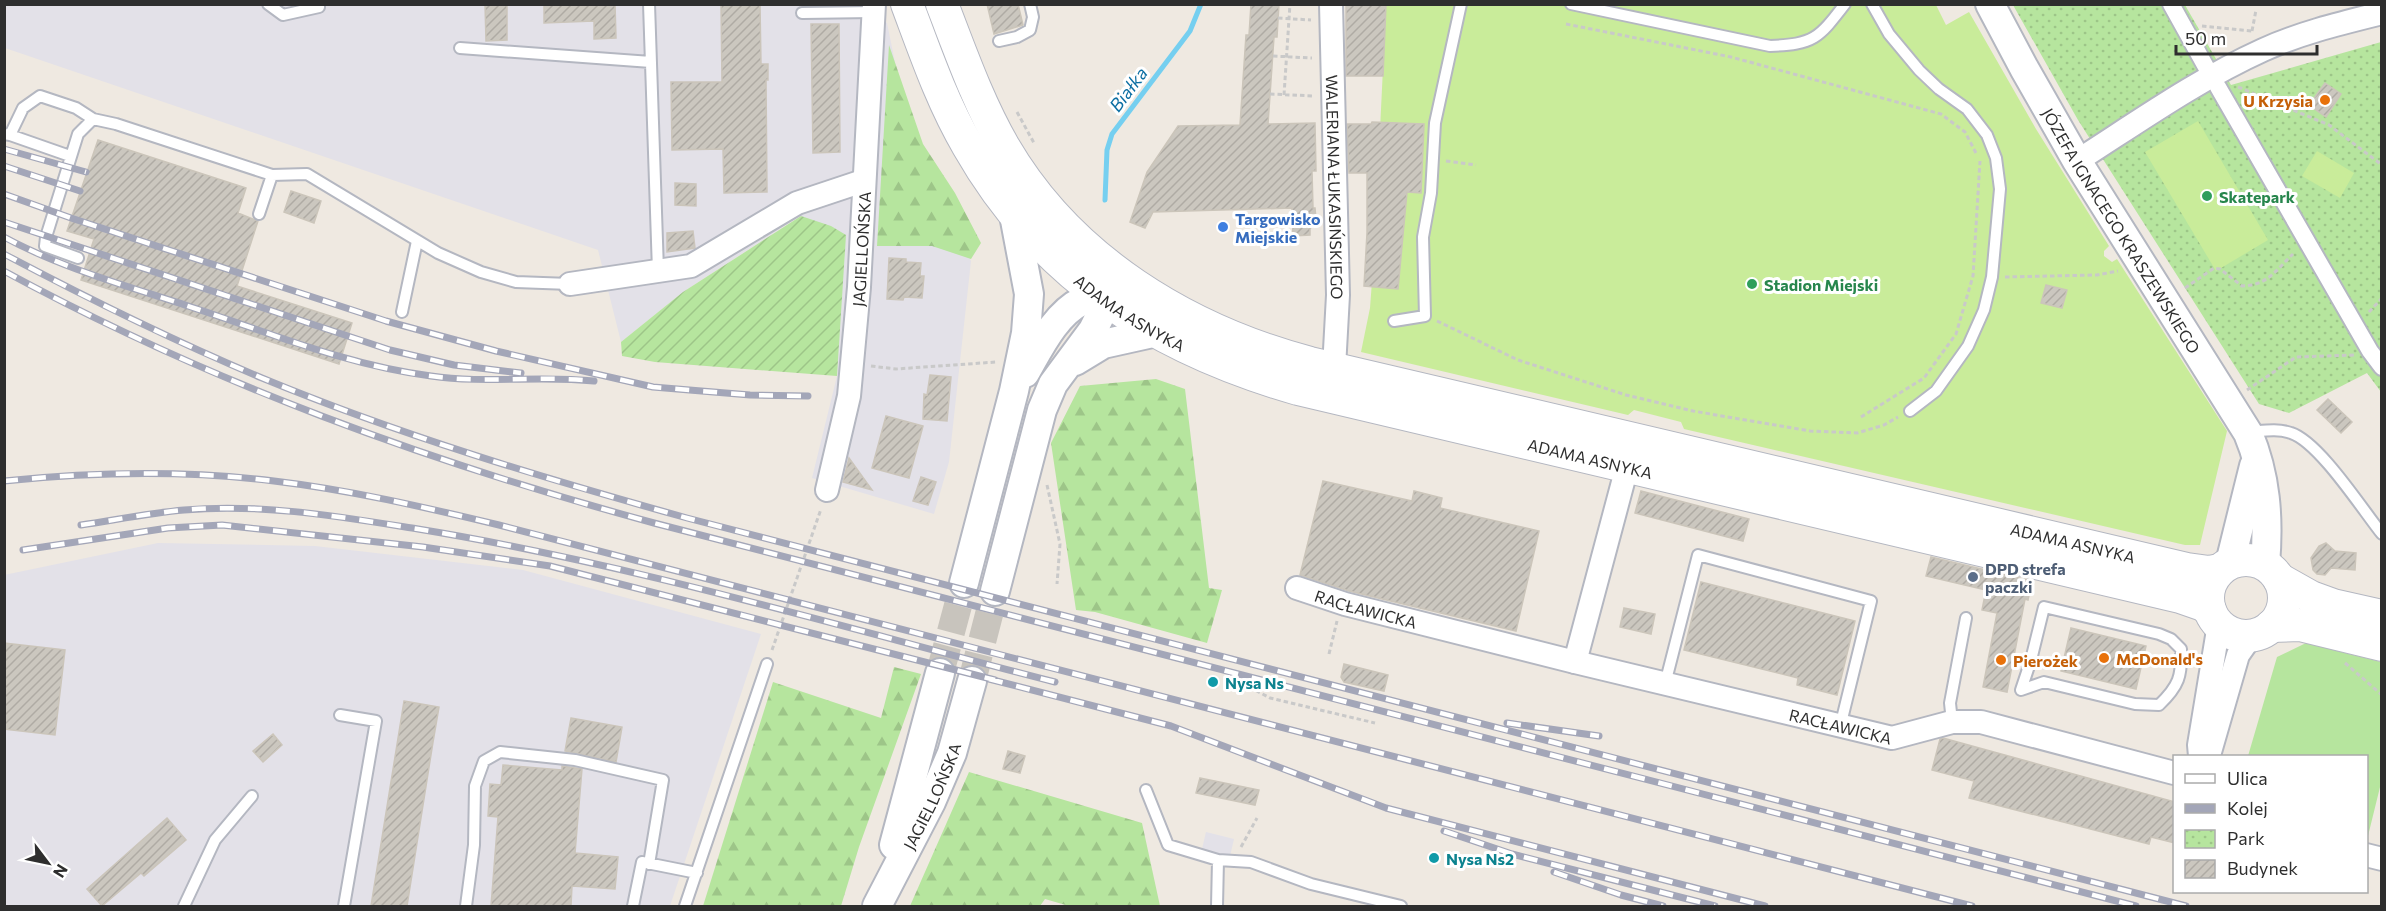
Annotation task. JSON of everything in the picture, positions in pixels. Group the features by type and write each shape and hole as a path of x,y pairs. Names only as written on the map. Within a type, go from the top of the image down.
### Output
{"main road":[{"path":"907,4 941,90 967,145 1014,216"},
{"path":"942,4 972,81 1009,155 1039,197 1061,222 1105,263"},
{"name":"ADAMA ASNYKA","path":"1014,216 1032,237 1065,268 1104,298 1157,332 1211,360 1264,380 1630,453 2187,569 2209,572 2225,567"},
{"name":"ADAMA ASNYKA","path":"1105,263 1137,287 1189,317 1234,339 1280,356 1334,368 1630,453 2180,597 2203,604 2214,617"},
{"path":"2382,616 2333,605 2311,597 2272,572 2246,559 2225,567 2210,586 2208,604 2214,617 2236,634 2300,625 2382,645"},
{"path":"2261,631 2282,610 2284,591 2272,572"}],"street":[{"name":"JÓZEFA IGNACEGO KRASZEWSKIEGO","path":"1990,4 2077,161 2166,300 2252,444 2264,480 2272,572"},
{"path":"2172,4 2206,67"},
{"name":"JAGIELLOŃSKA","path":"827,490 849,396 859,287 874,8"},
{"name":"WALERIANA ŁUKASIŃSKIEGO","path":"1331,12 1338,295 1334,368"},
{"path":"2077,161 2211,76 2238,62 2301,36 2382,12"},
{"path":"2218,87 2370,351 2382,367"},
{"path":"570,284 691,266 797,203 863,181"},
{"path":"964,583 1014,391 1026,333 1029,294 1014,216"},
{"path":"995,591 1029,451 1042,410 1053,384 1093,330 1100,316 1104,298 1105,263"},
{"path":"1014,391 1041,345 1069,310 1084,300 1104,298 1137,287"},
{"path":"1065,366 1103,344 1157,332"},
{"path":"1000,444 1029,451"},
{"path":"2225,567 2252,444"},
{"path":"1575,662 1630,453"},
{"name":"RACŁAWICKA","path":"1298,588 1341,602 1575,662 1892,738 1952,722 1981,722 2173,772"},
{"path":"2200,755 2199,745 2214,617"},
{"path":"2208,755 2238,655 2261,631"},
{"name":"JAGIELLOŃSKA","path":"877,906 940,673"},
{"name":"JAGIELLOŃSKA","path":"877,906 931,802 952,753 972,681"}],"lane":[{"path":"268,4 283,15 319,7"},
{"path":"649,4 658,271"},
{"path":"999,41 1017,37 1030,30 1033,17 1030,4"},
{"path":"1394,321 1425,316 1423,237 1431,193 1435,123 1461,4"},
{"path":"1570,4 1770,46 1802,45 1825,30 1845,4"},
{"path":"1872,4 1889,34 1919,70 1939,89 1967,109 1987,135 1996,158 2000,189 1992,278 1984,310 1968,346 1936,391 1910,411"},
{"path":"2380,4 2382,12"},
{"path":"802,13 874,8"},
{"path":"460,48 651,63"},
{"path":"70,156 7,135 23,108 40,96 76,108 93,119 116,124 272,175 307,174 438,253 481,272 516,282 570,284"},
{"path":"78,258 45,246 78,134 93,119"},
{"path":"259,214 272,175"},
{"path":"402,312 417,241"},
{"path":"2252,444 2281,431 2292,433 2302,439 2348,489 2382,534"},
{"path":"1665,684 1698,555 1871,601 1840,727"},
{"path":"2044,607 2159,634 2171,639 2181,649 2182,669 2174,691 2159,705 2136,704 2044,682 2021,690 2044,607"},
{"path":"1952,722 1950,704 1966,618"},
{"path":"685,906 767,664"},
{"path":"340,715 376,720 344,906"},
{"path":"466,906 474,845 475,786 484,760 500,752 575,760 663,780 649,864"},
{"path":"1146,790 1168,845 1218,860 1251,862 1311,884 1401,906"},
{"path":"184,906 215,840 252,796"},
{"path":"1217,906 1218,860"},
{"path":"633,906 642,862 696,873"}],"path":[{"path":"1284,95 1290,4"},
{"path":"2182,24 2252,31 2256,9"},
{"path":"1278,18 1289,19 1331,12"},
{"path":"1566,24 1731,57 1941,114 1965,132 1980,160 1973,276 1956,333 1924,378 1861,417"},
{"path":"1273,56 1332,59"},
{"path":"2236,86 2329,125 2382,165"},
{"path":"1270,94 1334,96"},
{"path":"1432,160 1476,165"},
{"path":"2166,300 2214,268 2220,269 2242,286 2256,285 2268,279 2307,240"},
{"path":"1992,278 2097,275 2142,264"},
{"path":"1425,316 1518,360 1626,394 1693,411 1810,431 1857,433 1884,425 1910,411"},
{"path":"2245,392 2296,357 2361,354 2370,351"},
{"path":"852,363 896,369 998,362"},
{"path":"1029,451 1043,467 1060,544 1057,584"},
{"path":"767,664 827,490"},
{"path":"1329,654 1341,602"},
{"path":"2340,658 2382,695"},
{"path":"1236,680 1270,698 1375,723"},
{"path":"1218,860 1235,857 1257,818"}],"shaded area":[{"path":"5,5 856,5 887,23 909,131 971,261 949,462 934,514 812,478 837,376 800,216 683,292 621,342 598,250 5,48"},
{"path":"158,543 315,546 523,570 761,634 670,906 5,906 4,575"},
{"path":"1206,832 1234,839 1230,856 1202,849"}],"green space":[{"name":"Stadion Miejski","path":"1386,5 1936,5 1946,25 1969,12 2036,129 2109,246 2104,251 2104,256 2112,262 2117,259 2227,431 2200,545 2185,545 1684,429 1681,422 1634,410 1628,415 1361,352 1370,308 1374,255"},
{"path":"2013,5 2185,5 2231,85 2381,42 2381,392 2367,373 2289,413 2259,404 2078,120"},
{"path":"889,45 923,144 955,193 981,243 971,259 932,246 877,246"},
{"name":"Skatepark","path":"2198,121 2268,240 2216,271 2145,152"},
{"path":"2317,151 2354,173 2340,198 2302,176"},
{"path":"801,216 831,226 846,235 837,376 655,362 622,356 621,342 683,292"},
{"path":"1156,379 1185,389 1209,588 1222,590 1207,643 1095,612 1076,610 1051,443 1080,386"},
{"path":"2306,643 2381,662 2381,783 2368,836 2368,755 2248,755 2277,657"},
{"path":"894,667 921,674 859,847 841,906 703,906 773,682 881,718"},
{"path":"969,772 1142,823 1160,906 1069,906 1045,899 1040,906 910,906"}],"building":[{"path":"485,4 507,4 507,40 486,41"},
{"path":"544,4 615,4 616,38 594,39 594,21 544,23"},
{"path":"721,4 760,4 761,64 768,64 768,80 766,80 767,192 724,193 723,149 672,150 671,82 722,82"},
{"path":"987,4 1018,4 1023,25 994,34"},
{"path":"1251,4 1279,4 1277,37 1274,37 1268,124 1315,123 1316,171 1312,171 1313,208 1315,208 1316,219 1310,229 1310,235 1293,236 1292,208 1153,212 1145,228 1130,222 1147,172 1178,126 1240,125 1246,35 1249,35"},
{"path":"1346,4 1386,4 1383,76 1346,76"},
{"path":"811,24 839,24 840,152 813,153"},
{"name":"U Krzysia","path":"2325,83 2341,94 2326,117 2309,105"},
{"path":"1372,122 1424,124 1421,193 1407,192 1398,289 1364,286 1367,173 1349,173 1347,124 1371,124"},
{"path":"98,140 246,188 238,213 258,221 237,286 352,323 339,364 81,280 94,239 67,231"},
{"path":"675,183 696,184 696,206 675,205"},
{"path":"291,191 321,201 314,223 284,212"},
{"path":"693,231 695,248 667,252 667,233"},
{"path":"889,258 921,263 920,276 924,276 922,298 887,299"},
{"path":"2046,285 2067,290 2062,308 2041,303"},
{"path":"930,375 951,377 947,421 923,419 924,394 927,395"},
{"path":"2328,399 2352,422 2341,433 2317,410"},
{"path":"886,416 923,426 909,478 872,468"},
{"path":"849,458 872,490 843,482"},
{"path":"921,477 936,482 928,505 913,501"},
{"path":"1323,481 1412,501 1414,491 1442,498 1440,508 1539,531 1516,631 1349,591 1300,575"},
{"path":"1641,491 1749,519 1743,541 1635,513"},
{"path":"2326,543 2335,551 2356,553 2355,570 2331,568 2325,575 2317,574 2313,570 2311,558 2319,546"},
{"path":"1931,557 2032,581 2028,600 2025,599 2007,692 1983,687 1997,613 1982,610 1986,590 1926,576"},
{"path":"1701,582 1855,621 1837,695 1797,685 1798,678 1684,650"},
{"path":"1624,608 1655,614 1651,634 1620,627"},
{"name":"McDonald's","path":"2071,628 2146,646 2136,689 2061,671"},
{"path":"4,643 65,650 55,735 4,729"},
{"path":"1344,664 1388,675 1384,691 1344,682 1341,677"},
{"path":"404,701 439,707 407,906 371,906"},
{"path":"571,718 622,727 616,762 565,751"},
{"path":"273,734 282,745 263,762 253,751"},
{"path":"1940,739 2173,801 2173,842 2151,837 2149,844 1969,798 1974,781 1932,770"},
{"path":"1008,751 1025,756 1020,773 1003,769"},
{"path":"503,765 562,770 562,766 582,769 575,853 618,857 615,889 572,886 571,906 491,906 498,817 488,816 490,784 501,785"},
{"path":"1200,778 1259,790 1255,805 1196,793"},
{"path":"167,818 186,840 144,876 141,873 102,906 87,889"}],"waterway":[{"name":"Białka","path":"1105,200 1107,150 1112,134 1190,31 1201,4"}],"tunnel":[{"path":"940,673 964,583"},
{"path":"972,681 995,591"}],"railway":[{"path":"4,149 86,172"},
{"path":"4,166 80,191"},
{"path":"4,194 386,321 496,351 653,387 750,395 808,396"},
{"path":"4,222 390,350 454,365 521,373"},
{"path":"4,237 27,249 100,278 314,349 372,365 451,378 594,381"},
{"path":"4,254 132,319 262,378 419,437 579,487 687,518 2186,906"},
{"path":"4,271 161,349 241,384 322,416 486,474 654,523 2136,906"},
{"path":"4,481 105,474 240,477 359,494 415,506 499,525 1972,906"},
{"path":"81,525 171,511 243,508 302,512 418,529 579,560 738,598 1055,682"},
{"path":"23,550 168,528 222,525 423,547 550,566 995,680"},
{"path":"989,679 1171,726 1386,808 1765,906"},
{"path":"1507,723 1599,736"},
{"path":"1444,831 1512,854 1715,906"},
{"path":"1554,872 1621,895 1663,906"}],"place":[{"name":"U Krzysia","path":"2325,100"},
{"name":"Skatepark","path":"2207,196"},
{"name":"Targowisko Miejskie","path":"1223,227"},
{"name":"Stadion Miejski","path":"1752,284"},
{"name":"DPD strefa paczki","path":"1973,577"},
{"name":"McDonald's","path":"2104,658"},
{"name":"Pierożek","path":"2001,660"},
{"name":"Nysa Ns","path":"1213,682"},
{"name":"Nysa Ns2","path":"1434,858"}]}
